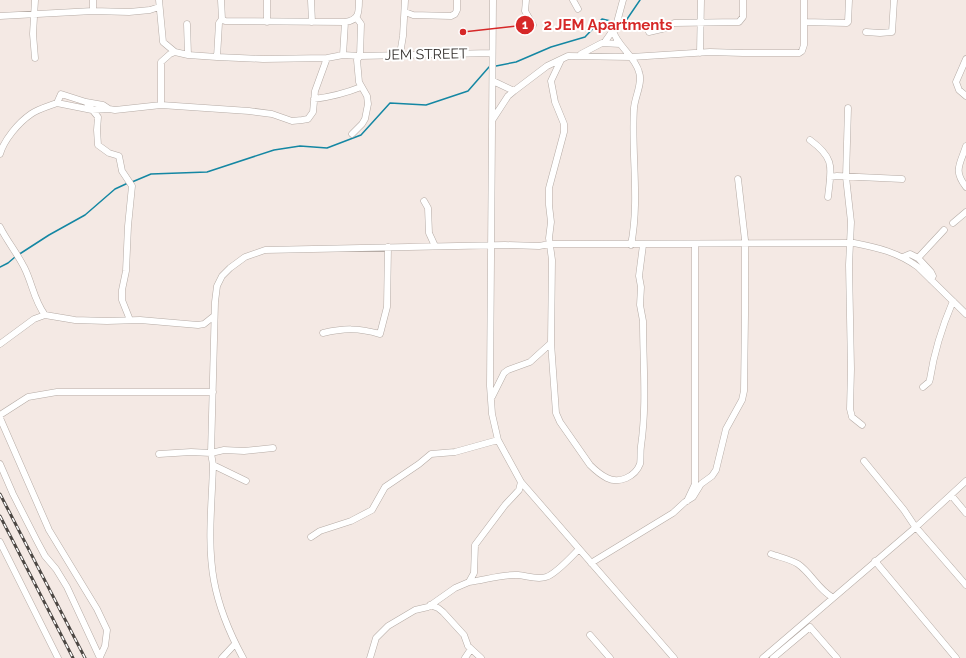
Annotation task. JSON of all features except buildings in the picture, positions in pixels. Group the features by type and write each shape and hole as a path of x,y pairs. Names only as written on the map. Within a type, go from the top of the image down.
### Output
{"street":[{"path":"35,0 33,34 35,58"},
{"path":"94,0 94,12"},
{"path":"158,0 163,42 175,52 170,54 161,62 161,105"},
{"path":"217,57 219,23 222,19 221,0"},
{"path":"267,0 267,22"},
{"path":"311,0 312,22"},
{"path":"222,19 225,21 345,22 352,21 356,17 359,0"},
{"path":"400,54 405,0"},
{"path":"405,12 413,15 451,16 455,14 457,10 457,0"},
{"path":"493,0 491,399 494,427 498,440 521,482 674,658"},
{"path":"526,0 525,11 533,25"},
{"path":"573,0 578,9"},
{"path":"604,43 617,23 623,0"},
{"path":"700,52 701,0"},
{"path":"649,32 666,28 674,23 739,22 743,17 743,0"},
{"path":"492,121 504,102 514,91 547,66 568,56 631,56 700,52 798,53 802,51 804,45 804,0"},
{"path":"804,22 847,24 849,0"},
{"path":"866,32 892,32 894,0"},
{"path":"0,16 129,12 150,10 159,7"},
{"path":"352,134 365,119 368,99 361,87 357,64 357,60 360,56 361,24 356,17"},
{"path":"343,55 345,22"},
{"path":"187,24 188,55"},
{"path":"613,31 620,44 631,56 638,68 640,77 634,108 636,178 632,244"},
{"path":"580,55 599,44 620,44"},
{"name":"JEM STREET","path":"175,52 188,55 263,59 327,58 343,55 360,56 492,53"},
{"path":"0,154 2,145 17,127 31,114 57,103 92,110 115,110 161,105 249,111 272,114 292,122 308,119 311,116 314,107 315,91 327,58"},
{"path":"965,95 956,82 966,59"},
{"path":"561,60 551,81 555,102 564,124 564,132 550,183 549,205 551,222 549,234 552,260 551,342 556,413 560,422 590,465 596,472 608,479 617,480 628,478 635,474 640,464 644,425 643,322 640,305 641,287 639,276 642,245"},
{"path":"493,81 514,91"},
{"path":"314,99 338,95 361,87"},
{"path":"57,103 61,94 64,94 86,102 103,105 109,109"},
{"path":"86,102 98,117 96,130 98,145 108,152 119,156 122,171 132,186 128,226 126,272 122,290 122,300 130,320"},
{"path":"848,108 846,177 851,222 848,265 851,369 850,410 852,417 862,425"},
{"path":"810,140 820,147 829,159 831,167 828,197"},
{"path":"966,146 958,173 960,180 966,187"},
{"path":"830,177 902,179"},
{"path":"591,563 673,513 693,497 701,484 712,476 716,470 726,429 743,397 745,315 744,244 738,179"},
{"path":"424,201 428,208 429,233 435,246"},
{"path":"953,223 966,212"},
{"path":"0,227 24,267 32,284 39,307 45,315"},
{"path":"918,258 944,230"},
{"path":"243,658 223,615 214,581 211,540 213,465 211,453 214,316 217,286 222,276 245,257 265,250 388,247 491,245 539,246 550,244 642,245 850,243 879,248 903,257 918,267 966,314"},
{"path":"687,501 695,484 695,244"},
{"path":"322,333 341,329 363,329 380,334 387,307 388,247"},
{"path":"903,257 910,254 918,258 931,272 933,276 931,280"},
{"path":"923,387 929,382 935,351 953,301"},
{"path":"0,344 34,319 45,315 75,320 130,320 198,325 204,324 214,316"},
{"path":"491,399 504,373 508,370 530,362 551,342"},
{"path":"100,657 107,630 97,609 49,530 0,417 28,396 57,392 213,392"},
{"path":"311,537 320,532 351,521 372,510 385,487 431,454 452,453 498,440"},
{"path":"158,454 191,452 211,453 224,450 244,451 273,448"},
{"path":"864,461 966,585"},
{"path":"0,464 13,494 45,556 56,569 67,587 100,657"},
{"path":"213,465 246,481"},
{"path":"764,658 966,481"},
{"path":"469,582 474,573 475,545 505,505 519,490 521,482"},
{"path":"951,495 966,513"},
{"path":"0,542 58,658"},
{"path":"370,658 376,638 386,628 415,610 430,605 455,588 469,582 509,576 519,575 538,578 547,577 579,549"},
{"path":"771,554 792,561 798,565 823,591 832,597"},
{"path":"875,561 956,658"},
{"path":"430,605 443,612 463,634 467,645 481,658"},
{"path":"773,658 810,627 837,658"},
{"path":"590,635 610,658"},
{"path":"222,658 236,644"},
{"path":"465,658 471,649"}],"waterway":[{"path":"618,23 623,25 640,0"},
{"path":"496,66 516,62 551,47 585,37 602,19 615,22"},
{"path":"132,182 151,174 207,172 274,150 300,146 327,148 361,135 390,103 426,105 468,91 489,67"},
{"path":"18,255 49,235 85,215 115,189 128,183"},
{"path":"0,267 15,257"}],"railway":[{"path":"0,494 85,658"},
{"path":"0,516 73,658"}],"place":[{"name":"2 JEM Apartments","path":"463,32"}]}
